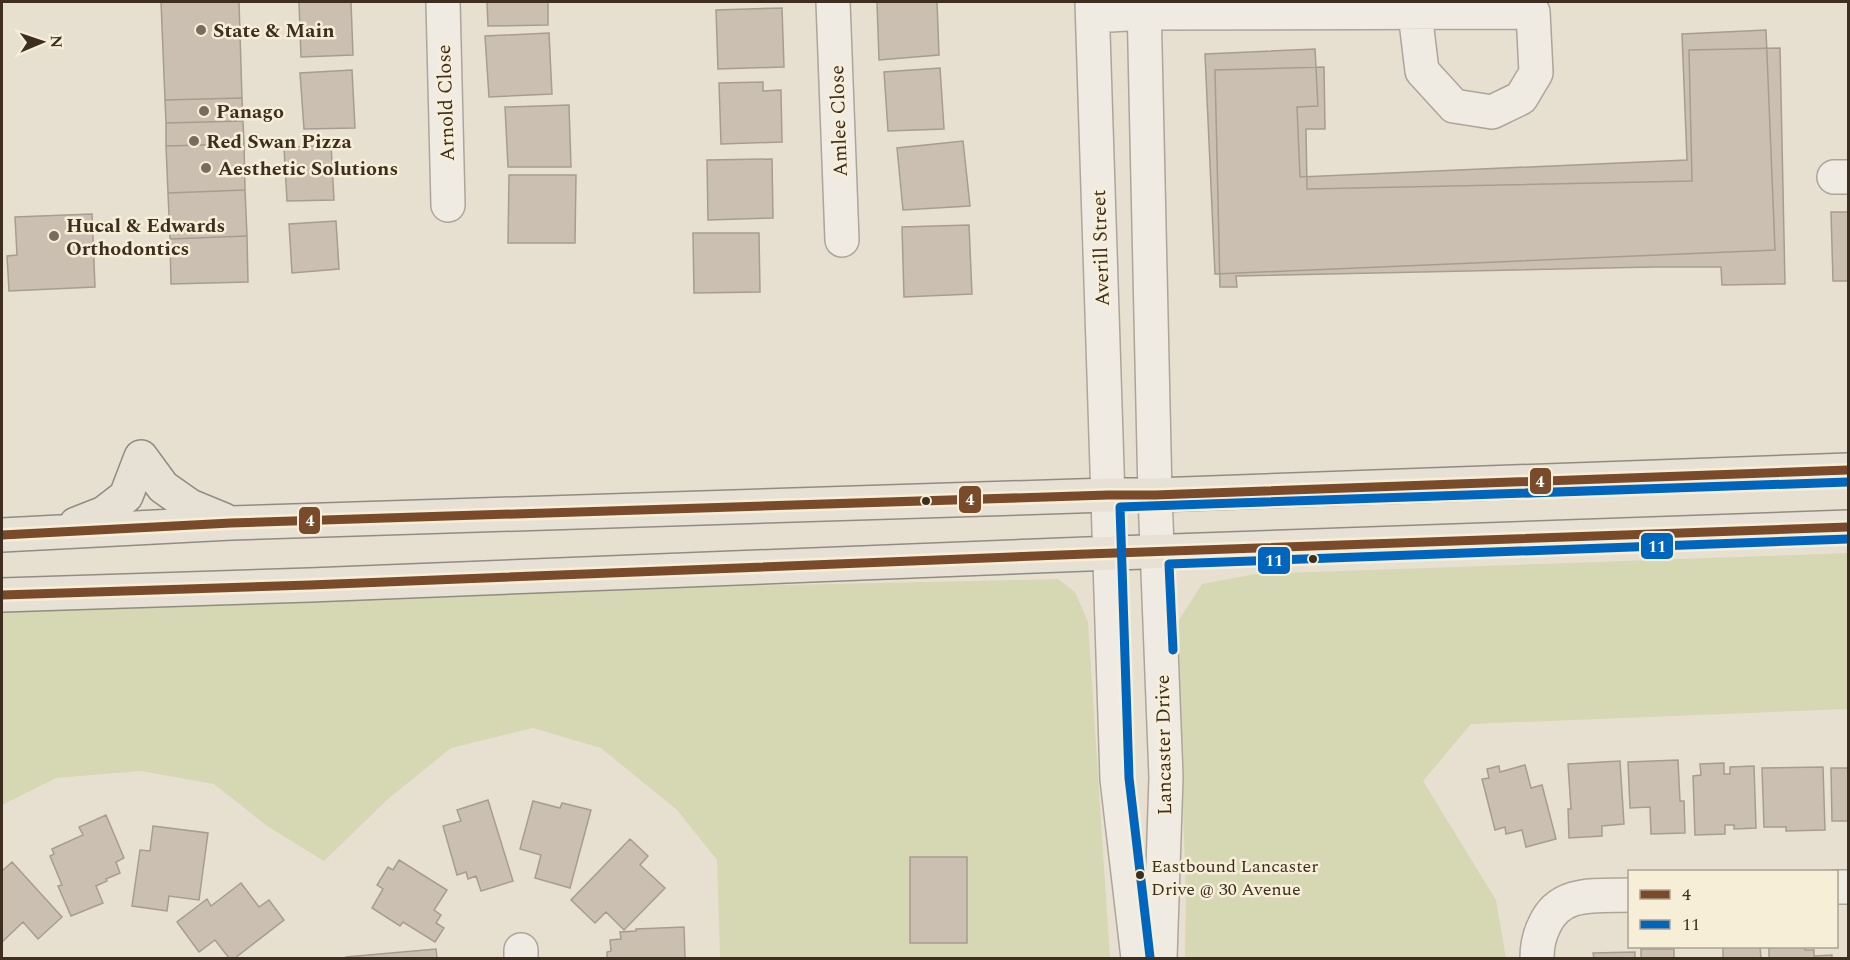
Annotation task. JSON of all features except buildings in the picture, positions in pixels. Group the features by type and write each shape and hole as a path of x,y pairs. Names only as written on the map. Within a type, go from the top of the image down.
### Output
{"main road":[{"path":"58,531 105,513 126,496 141,456 163,487 190,506 231,523"},
{"path":"2,535 231,523 1155,495 1848,470"},
{"path":"2,595 1848,527"}],"street":[{"name":"Arnold Close","path":"443,2 448,205"},
{"name":"Amlee Close","path":"833,2 842,240"},
{"path":"1093,9 1144,7 1415,13"},
{"path":"1144,7 1155,495"},
{"name":"Averill Street","path":"1093,9 1108,495"},
{"path":"1108,495 1117,779 1138,958"},
{"name":"Lancaster Drive","path":"1155,495 1166,777 1160,958"},
{"path":"1537,958 1541,933 1547,918 1561,903 1579,897 1628,895"}],"green space":[{"path":"1848,553 1848,709 1471,724 1423,781 1496,900 1506,958 1185,958 1186,899 1177,623 1202,584 1256,574"},
{"path":"1058,579 1075,592 1088,622 1110,958 720,958 717,860 677,810 601,748 533,728 451,748 388,799 324,861 267,826 214,784 141,771 56,778 2,805 2,610 606,589"}],"transit line":[{"name":"4","path":"2,535 231,523 1155,495 1848,470"},
{"name":"11","path":"1150,957 1129,778 1120,507 1848,482"},
{"name":"4","path":"2,595 1848,527"},
{"name":"11","path":"1173,650 1169,564 1848,539"}],"place":[{"name":"State & Main","path":"201,30"},
{"name":"Panago","path":"204,111"},
{"name":"Red Swan Pizza","path":"194,141"},
{"name":"Aesthetic Solutions","path":"206,168"},
{"name":"Hucal & Edwards Orthodontics","path":"54,236"},
{"name":"Eastbound Lancaster Drive @ 30 Avenue","path":"1140,875"}]}
